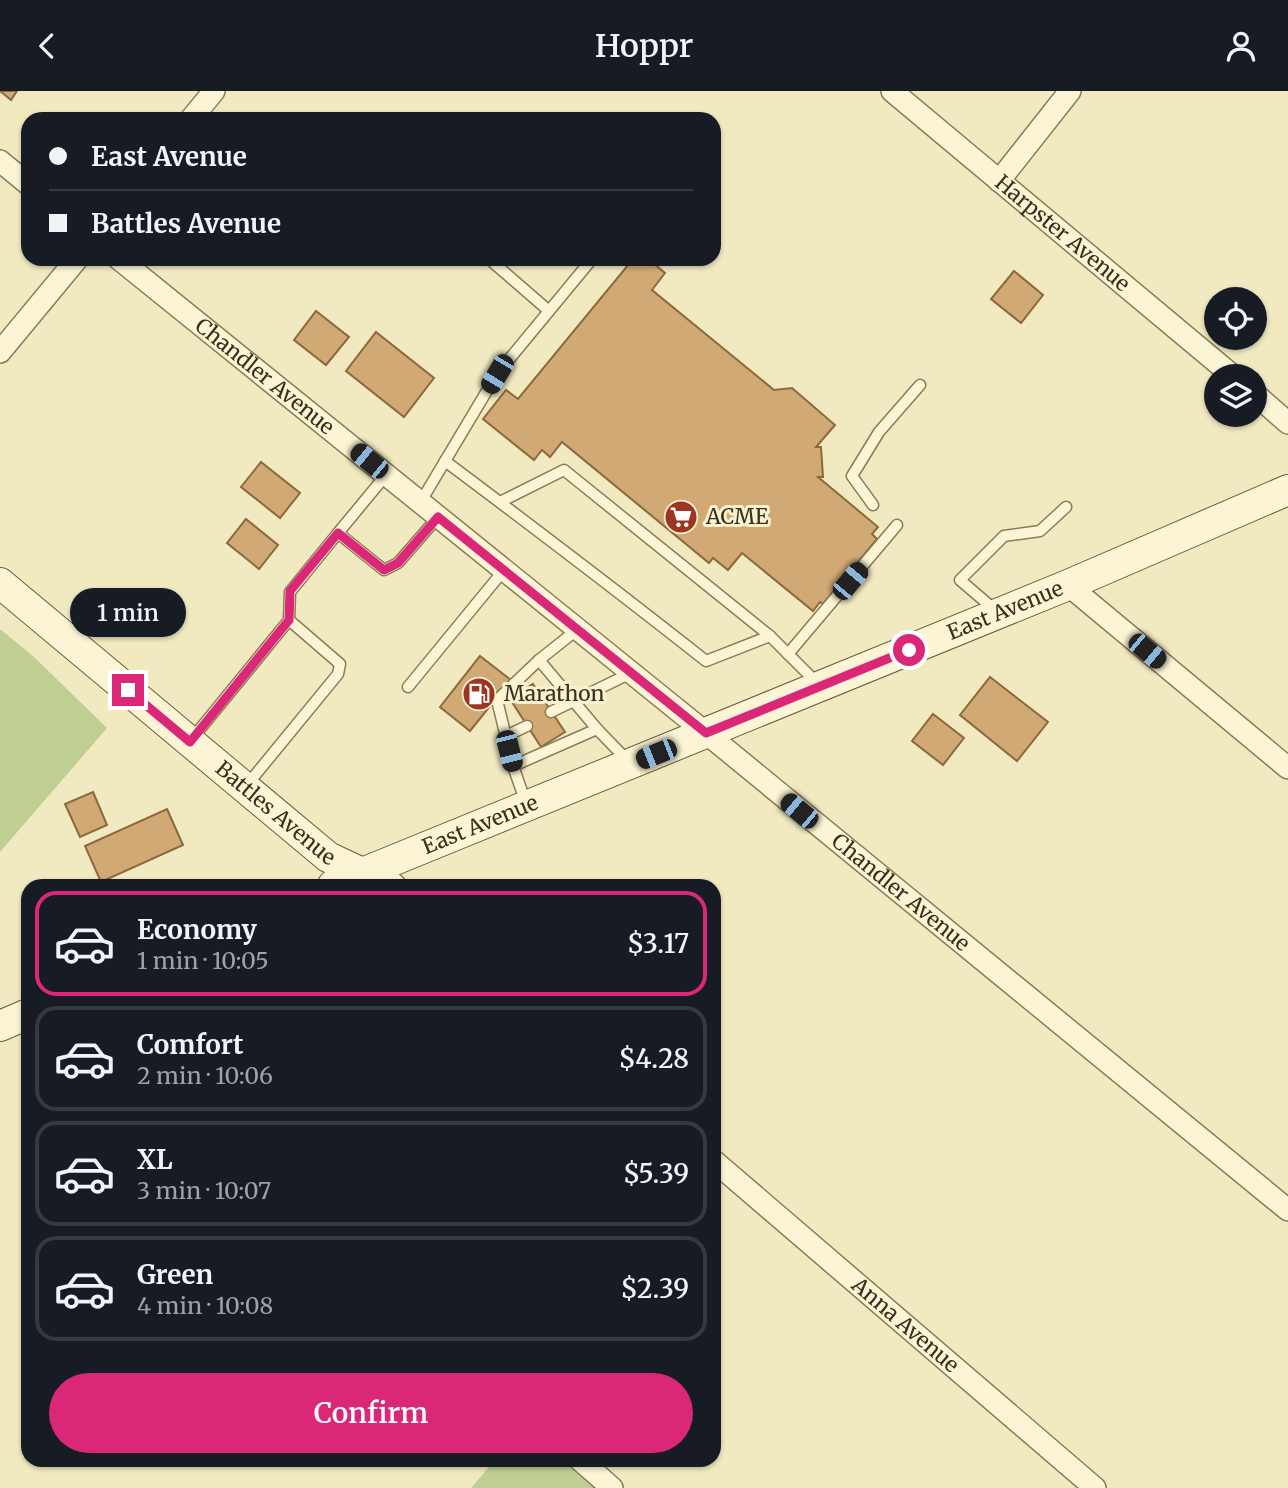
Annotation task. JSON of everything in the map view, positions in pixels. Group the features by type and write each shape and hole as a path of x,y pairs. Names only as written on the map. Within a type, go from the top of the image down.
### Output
{"main road":[{"name":"East Avenue","path":"348,879 1068,585 1288,489"},
{"name":"Battles Avenue","path":"0,583 328,857 362,873"},
{"path":"0,1025 21,1017"}],"street":[{"path":"197,112 214,91"},
{"name":"Harpster Avenue","path":"892,91 1219,364"},
{"path":"999,181 1070,91"},
{"path":"0,161 21,178"},
{"path":"0,352 71,266"},
{"name":"Chandler Avenue","path":"129,266 706,733 1288,1210"},
{"path":"1267,405 1288,423"},
{"path":"1068,585 1288,768"},
{"path":"362,873 383,879"},
{"name":"Anna Avenue","path":"721,1167 1095,1488"},
{"path":"588,1467 612,1488"}],"lane":[{"path":"497,266 550,311"},
{"path":"420,503 497,374 586,266"},
{"path":"873,505 852,476 879,432 920,386"},
{"path":"445,461 706,661 770,636"},
{"path":"500,502 564,470 770,636 820,686"},
{"path":"190,742 289,620 290,591 386,475"},
{"path":"998,613 960,580 1004,536 1040,531 1066,507"},
{"path":"338,533 384,570 398,563 438,517"},
{"path":"788,655 897,526"},
{"path":"408,687 504,570"},
{"path":"245,787 338,674 340,664 289,620"},
{"path":"527,806 513,766 497,700 539,660 578,629"},
{"path":"539,660 571,701 631,764"},
{"path":"551,712 631,673"},
{"path":"506,736 527,726"},
{"path":"513,766 597,729"}],"green space":[{"path":"0,629 34,657 107,728 0,852"},
{"path":"489,1467 574,1467 599,1488 471,1488"}],"building":[{"path":"0,91 17,91 11,100"},
{"path":"627,266 656,266 665,273 652,290 774,390 792,388 835,425 816,447 821,447 823,477 818,477 878,527 872,534 877,539 823,604 820,602 813,611 742,553 728,570 713,558 709,563 562,442 550,457 542,450 534,460 483,419 506,390 518,399"},
{"path":"1014,271 1043,295 1021,323 991,299"},
{"path":"316,311 349,337 326,365 294,340"},
{"path":"376,332 434,378 404,417 346,371"},
{"path":"261,462 300,493 280,518 241,487"},
{"path":"246,519 278,545 259,569 227,543"},
{"path":"480,656 511,680 470,731 440,707"},
{"path":"990,677 1048,722 1017,761 960,715"},
{"path":"533,684 565,732 541,747 510,699"},
{"path":"933,714 964,738 943,765 912,741"},
{"path":"93,792 107,825 80,837 65,804"},
{"path":"167,809 183,845 108,879 100,879 85,846"}],"place":[{"name":"ACME","path":"681,517"},
{"name":"Marathon","path":"479,694"}],"route":[{"path":"128,690 190,742 289,620 290,591 338,533 384,570 398,563 438,517 706,733 909,650"}]}
